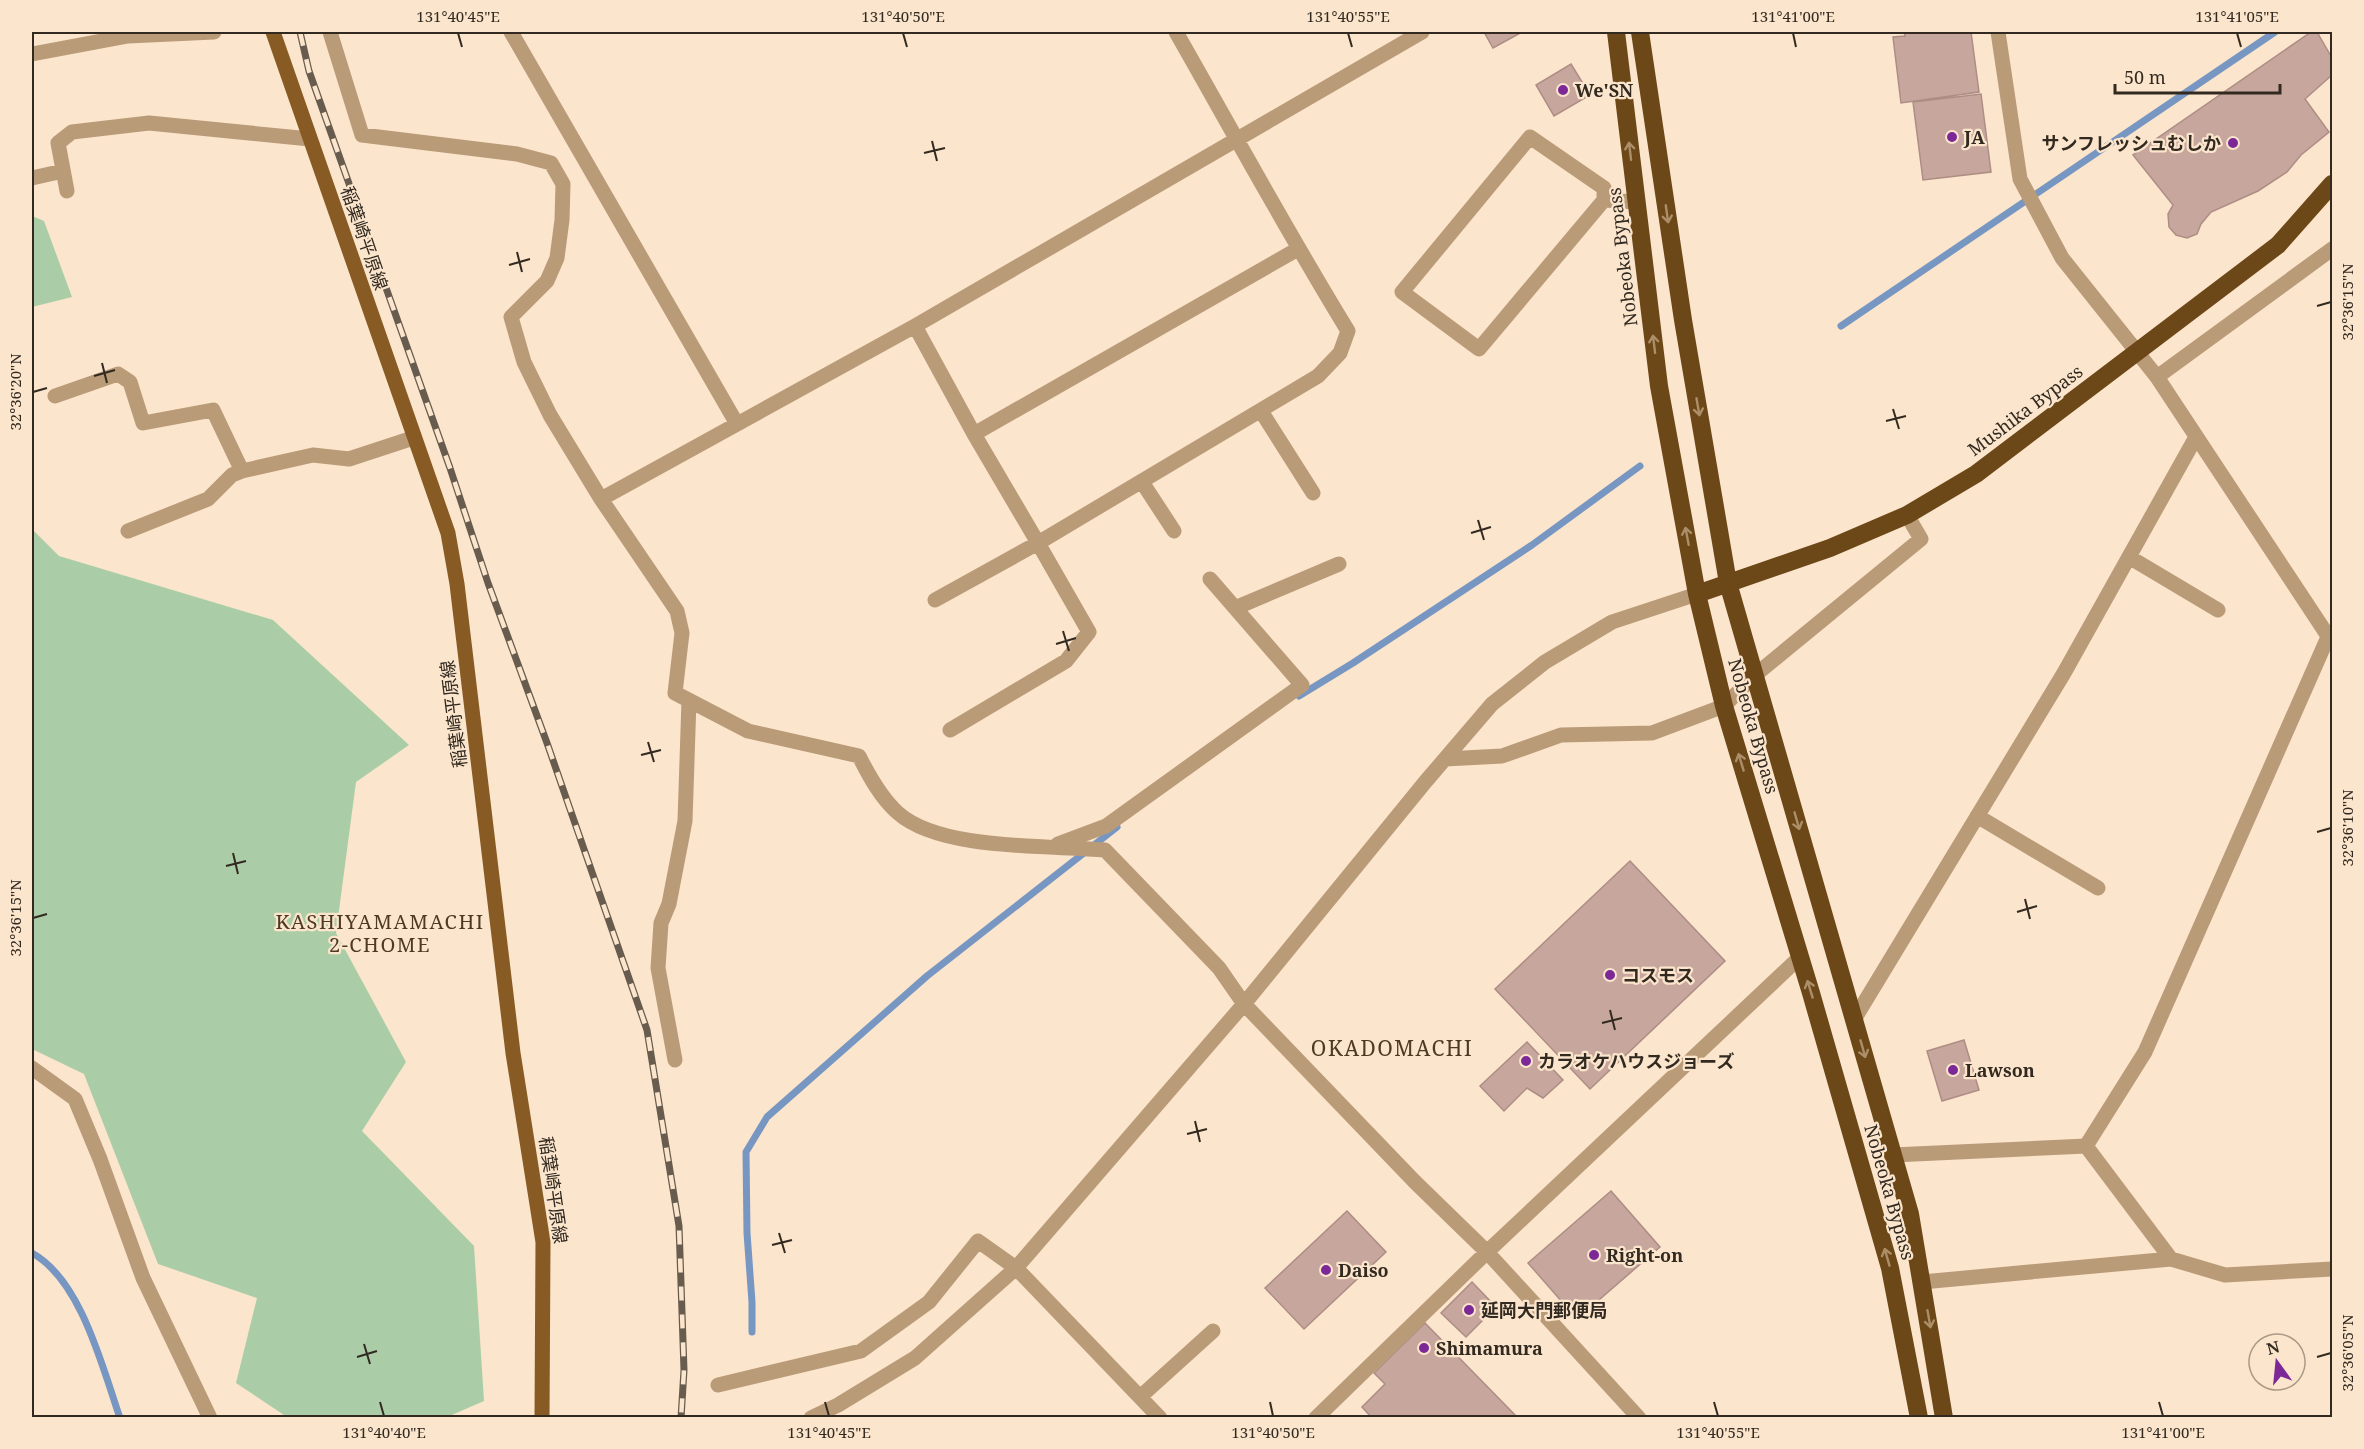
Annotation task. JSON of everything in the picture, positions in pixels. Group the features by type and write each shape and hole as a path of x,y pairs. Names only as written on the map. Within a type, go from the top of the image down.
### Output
{"highway":[{"name":"Nobeoka Bypass","path":"1616,32 1659,386 1697,594 1724,706 1890,1268 1919,1418"},
{"name":"Nobeoka Bypass","path":"1640,32 1683,320 1728,583 1910,1214 1944,1418"},
{"name":"Mushika Bypass","path":"1697,594 1830,548 1907,515 1976,474 2278,244 2332,184"}],"main road":[{"name":"稲葉崎平原線","path":"273,32 447,533 457,584 513,1053 543,1242 542,1418"}],"street":[{"path":"32,54 128,36 214,32"},
{"path":"330,32 362,135 517,154 551,163 563,184 562,220 557,258 547,281 511,317 524,362 539,394 601,500 677,611 682,633 675,693 748,731 859,756 873,783 898,813 921,826 956,838 1105,849 1219,968 1244,1004 1414,1182 1487,1252 1639,1418"},
{"path":"512,32 737,424"},
{"path":"935,600 1038,543 1261,411 1318,376 1340,353 1348,332 1298,249 1176,32"},
{"path":"601,500 915,326 1422,32"},
{"path":"1998,32 2020,179 2062,258 2157,377 2330,640 2145,1052 2086,1146"},
{"path":"67,191 58,143 72,132 149,123 310,139"},
{"path":"1530,137 1604,188 1604,200 1479,349 1402,292 1530,137"},
{"path":"32,178 63,171"},
{"path":"1604,200 1636,202"},
{"path":"974,434 1298,249"},
{"path":"2157,377 2332,249"},
{"path":"915,326 974,434 1089,632 1066,661 950,730"},
{"path":"55,396 118,374 130,382 143,423 213,410 242,471"},
{"path":"1261,411 1313,494"},
{"path":"1855,1018 2064,673 2196,436"},
{"path":"128,531 208,499 232,475 242,471 313,455 349,459 413,438"},
{"path":"1142,482 1173,531"},
{"path":"1445,759 1502,756 1561,735 1652,733 1724,706 1754,676 1921,539 1907,515"},
{"path":"2129,557 2218,610"},
{"path":"1235,608 1339,564"},
{"path":"1052,846 1106,826 1302,685 1210,579"},
{"path":"810,1418 838,1405 915,1358 1016,1268 1244,1004 1492,704 1545,662 1612,622 1697,594"},
{"path":"675,1060 658,968 661,923 669,904 685,821 689,700"},
{"path":"1977,816 2098,888"},
{"path":"1316,1418 1487,1252 1800,957"},
{"path":"32,1068 75,1099 100,1159 143,1278 210,1418"},
{"path":"1893,1155 2086,1146"},
{"path":"2086,1146 2171,1259"},
{"path":"718,1385 861,1350 929,1302 978,1241 1016,1268 1160,1418"},
{"path":"1922,1282 2171,1259 2225,1275 2332,1269"},
{"path":"1140,1396 1213,1331"}],"green space":[{"path":"32,216 44,221 72,297 32,307"},
{"path":"32,529 59,556 273,620 409,745 356,782 336,933 406,1062 362,1131 474,1246 484,1401 447,1417 287,1417 236,1383 257,1298 158,1264 84,1074 32,1049"}],"building":[{"path":"1484,32 1522,32 1493,48"},
{"name":"JA","path":"1904,32 1971,32 1979,92 1901,103 1893,37 1905,36"},
{"name":"サンフレッシュむしか","path":"2311,32 2317,32 2332,58 2332,75 2305,99 2329,132 2301,155 2287,172 2258,191 2211,212 2201,224 2197,234 2187,238 2176,235 2169,227 2168,214 2173,205 2133,155"},
{"name":"We'SN","path":"1571,64 1590,95 1554,116 1536,85"},
{"name":"JA","path":"1981,94 1991,172 1923,180 1913,102"},
{"name":"コスモス","path":"1630,861 1725,961 1590,1089 1495,989"},
{"name":"Lawson","path":"1964,1040 1979,1090 1942,1101 1927,1051"},
{"name":"カラオケハウスジョーズ","path":"1527,1042 1563,1080 1543,1098 1527,1088 1504,1111 1480,1086"},
{"name":"Right-on","path":"1611,1191 1660,1247 1577,1319 1528,1263"},
{"name":"Daiso","path":"1347,1211 1386,1252 1304,1329 1265,1288"},
{"name":"延岡大門郵便局","path":"1472,1282 1496,1307 1466,1337 1441,1313"},
{"name":"Shimamura","path":"1425,1323 1518,1418 1372,1418 1362,1407 1385,1384 1374,1373"}],"waterway":[{"path":"1841,326 2275,32"},
{"path":"1299,696 1532,545 1640,466"},
{"path":"752,1332 746,1152 767,1117 927,976 1117,827"},
{"path":"32,1253 49,1266 77,1303 97,1350 120,1418"}],"railway":[{"path":"300,32 309,71 647,1030 679,1226 684,1370 681,1418"}],"place":[{"name":"We'SN","path":"1563,90"},
{"name":"JA","path":"1952,137"},
{"name":"サンフレッシュむしか","path":"2233,143"},
{"name":"コスモス","path":"1610,975"},
{"name":"カラオケハウスジョーズ","path":"1526,1061"},
{"name":"Lawson","path":"1953,1070"},
{"name":"Right-on","path":"1594,1255"},
{"name":"Daiso","path":"1326,1270"},
{"name":"延岡大門郵便局","path":"1469,1310"},
{"name":"Shimamura","path":"1424,1348"}],"district":[{"name":"KASHIYAMAMACHI 2-CHOME","path":"380,932"},
{"name":"OKADOMACHI","path":"1392,1048"}]}
